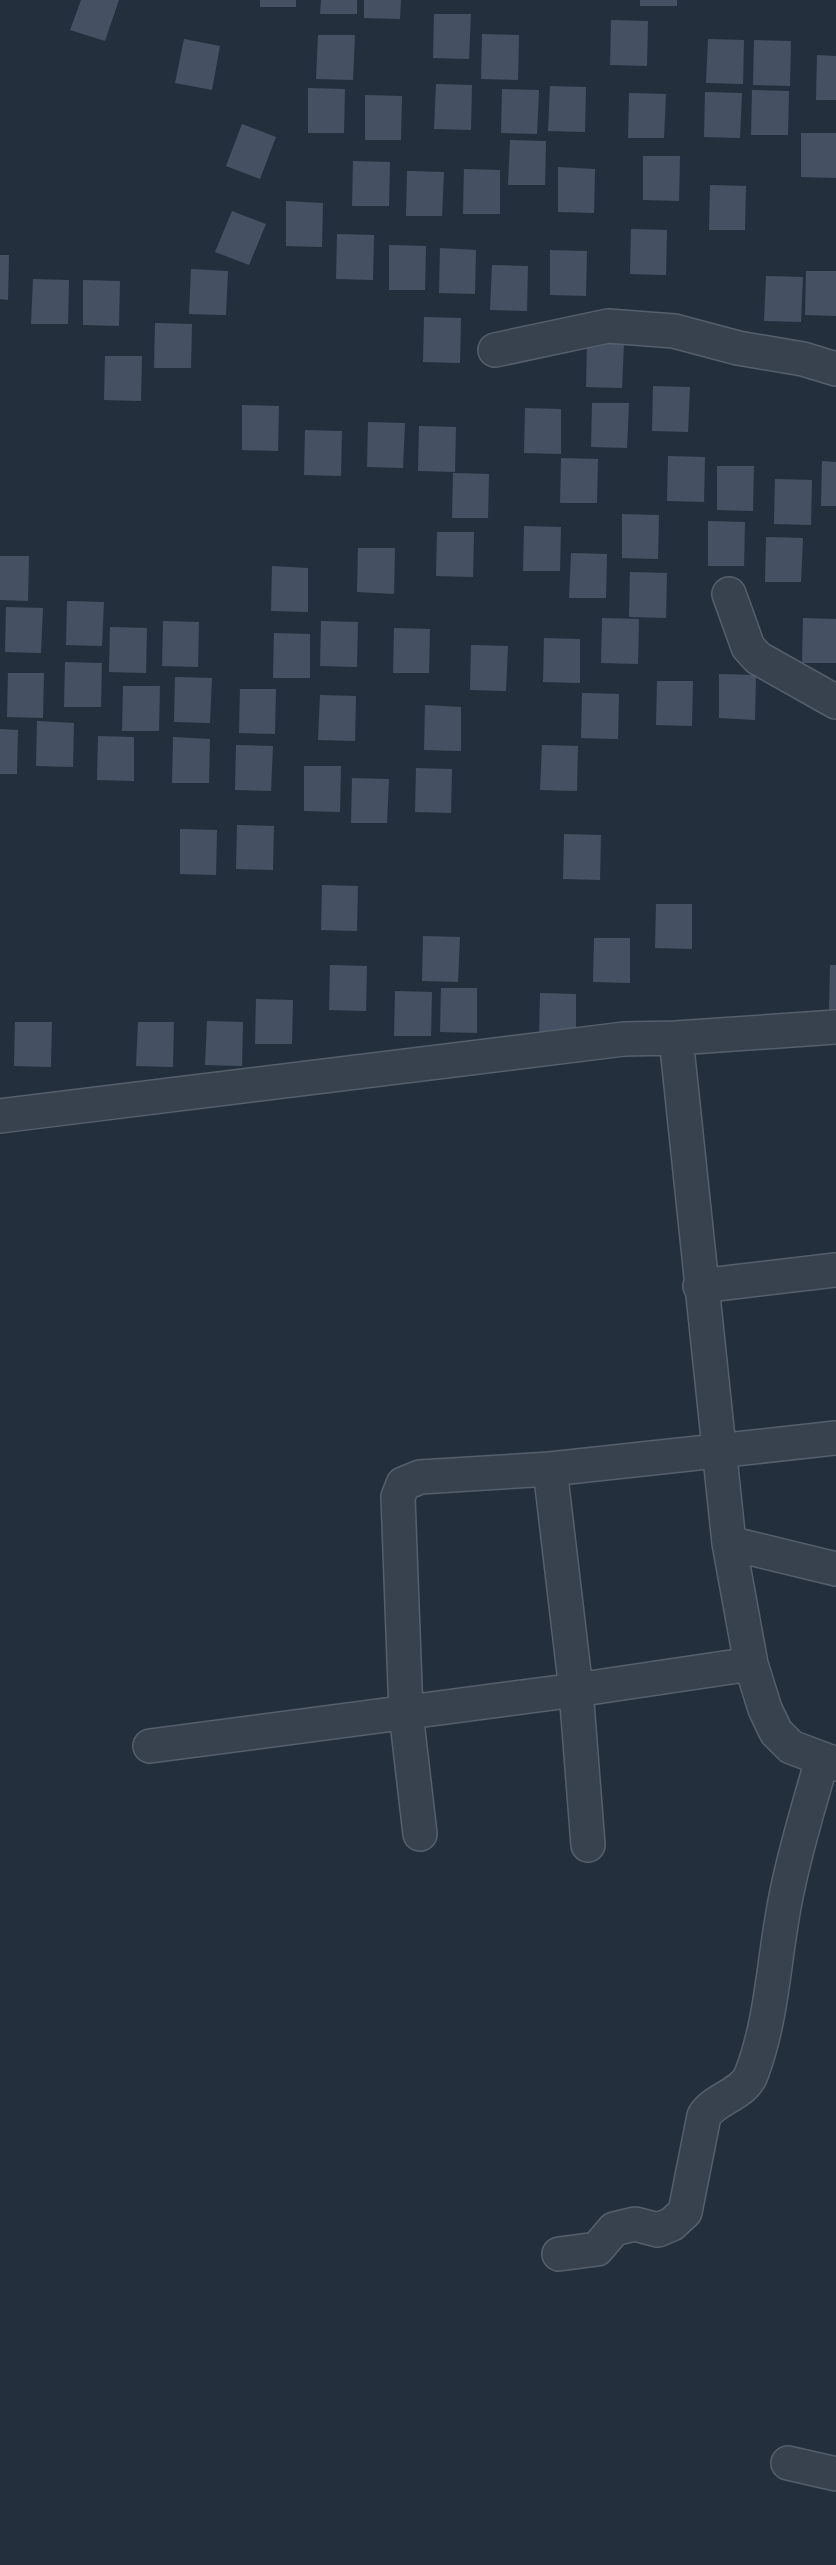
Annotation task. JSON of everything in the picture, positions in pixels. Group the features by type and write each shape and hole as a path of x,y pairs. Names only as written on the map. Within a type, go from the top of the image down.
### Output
{"street":[{"path":"495,350 608,326 674,331 738,348 803,360 836,369"},
{"path":"729,594 748,647 758,658 836,702"},
{"path":"0,1116 624,1039 675,1038 836,1027"},
{"path":"559,2254 597,2249 614,2229 635,2224 658,2230 672,2224 685,2212 704,2116 709,2108 737,2091 750,2077 764,2026 788,1887 829,1762 792,1747 776,1732 765,1710 751,1664 729,1543 675,1038"},
{"path":"700,1286 836,1270"},
{"path":"420,1834 406,1713 398,1497 403,1484 420,1477 550,1469 836,1438"},
{"path":"550,1469 576,1690 588,1845"},
{"path":"729,1543 836,1569"},
{"path":"150,1746 576,1690 751,1664"},
{"path":"788,2463 836,2474"}],"building":[{"path":"81,0 119,0 105,41 70,30"},
{"path":"260,0 296,0 296,7 260,7"},
{"path":"321,0 357,0 357,14 320,14"},
{"path":"364,0 401,0 400,19 364,18"},
{"path":"640,0 677,0 677,6 640,6"},
{"path":"434,14 471,14 469,59 433,58"},
{"path":"611,20 648,21 647,66 610,65"},
{"path":"482,34 519,35 518,80 481,79"},
{"path":"318,35 355,35 353,80 316,79"},
{"path":"184,39 220,46 212,90 175,83"},
{"path":"708,39 744,40 743,84 706,83"},
{"path":"754,40 791,41 790,86 753,85"},
{"path":"817,55 836,56 836,100 816,100"},
{"path":"436,84 472,85 471,130 434,129"},
{"path":"550,86 586,87 585,132 548,131"},
{"path":"308,88 345,89 344,133 308,133"},
{"path":"502,89 539,90 537,134 501,133"},
{"path":"752,90 789,91 788,135 751,135"},
{"path":"705,92 742,93 740,138 704,137"},
{"path":"629,93 666,94 664,138 628,138"},
{"path":"365,95 402,96 401,140 365,140"},
{"path":"242,124 276,137 260,179 226,166"},
{"path":"801,133 836,133 836,178 801,177"},
{"path":"510,140 546,141 545,185 508,185"},
{"path":"643,156 680,156 679,201 643,200"},
{"path":"353,161 390,162 389,206 352,206"},
{"path":"558,167 595,169 594,213 558,212"},
{"path":"464,169 500,170 500,214 463,214"},
{"path":"407,171 444,172 442,216 406,216"},
{"path":"710,185 746,186 745,230 709,230"},
{"path":"286,201 323,203 322,247 286,246"},
{"path":"232,211 266,224 249,265 215,252"},
{"path":"631,229 667,230 666,275 630,274"},
{"path":"337,234 374,235 373,280 336,279"},
{"path":"389,245 426,246 425,290 389,290"},
{"path":"440,248 476,250 475,294 439,293"},
{"path":"550,250 587,251 586,296 550,295"},
{"path":"0,255 9,255 8,300 0,299"},
{"path":"492,265 528,266 527,311 490,310"},
{"path":"191,269 228,271 226,315 189,314"},
{"path":"806,271 836,271 836,316 805,315"},
{"path":"766,276 803,277 801,322 764,321"},
{"path":"33,279 69,280 68,324 31,324"},
{"path":"83,280 120,281 119,326 83,325"},
{"path":"424,317 461,318 460,363 423,362"},
{"path":"155,323 192,324 191,368 154,368"},
{"path":"587,342 624,343 622,388 586,387"},
{"path":"105,356 142,356 141,401 104,400"},
{"path":"653,386 690,387 688,432 652,431"},
{"path":"592,403 629,403 627,448 591,447"},
{"path":"242,405 279,406 278,451 242,450"},
{"path":"525,408 561,409 561,454 524,453"},
{"path":"368,422 405,423 403,468 367,467"},
{"path":"419,426 456,427 455,472 418,471"},
{"path":"305,430 342,431 341,476 304,475"},
{"path":"668,456 705,457 704,502 667,501"},
{"path":"561,458 598,459 597,503 560,503"},
{"path":"822,461 836,462 836,506 821,506"},
{"path":"717,466 754,466 753,511 717,510"},
{"path":"453,473 489,474 488,518 452,518"},
{"path":"775,479 812,480 811,525 774,524"},
{"path":"622,514 659,515 658,559 622,558"},
{"path":"708,521 745,522 744,566 708,566"},
{"path":"524,526 561,527 560,571 523,571"},
{"path":"437,532 474,532 473,577 436,576"},
{"path":"766,537 803,538 801,582 765,582"},
{"path":"358,548 395,548 394,594 357,592"},
{"path":"571,553 607,554 606,598 569,598"},
{"path":"0,556 29,556 28,601 0,600"},
{"path":"272,566 308,568 308,612 271,611"},
{"path":"630,572 667,573 666,618 629,617"},
{"path":"67,601 104,602 102,646 66,645"},
{"path":"6,607 43,608 41,653 5,652"},
{"path":"602,618 639,619 638,664 601,663"},
{"path":"803,618 836,619 836,663 802,663"},
{"path":"163,621 199,622 198,667 162,666"},
{"path":"321,621 358,622 357,667 320,666"},
{"path":"110,627 147,628 146,673 109,672"},
{"path":"394,628 430,629 429,673 393,673"},
{"path":"274,633 310,634 310,678 273,678"},
{"path":"544,638 580,639 580,683 543,682"},
{"path":"471,645 508,646 506,691 470,690"},
{"path":"65,662 102,663 101,707 64,707"},
{"path":"8,673 44,673 43,718 7,717"},
{"path":"719,674 756,675 755,720 719,718"},
{"path":"175,677 212,678 210,723 174,722"},
{"path":"657,681 693,681 692,726 656,725"},
{"path":"123,686 160,686 159,731 122,731"},
{"path":"240,689 276,689 275,734 239,733"},
{"path":"582,693 619,694 618,739 581,738"},
{"path":"320,695 356,696 355,741 318,740"},
{"path":"425,705 461,707 461,751 424,750"},
{"path":"37,721 74,723 73,767 36,766"},
{"path":"0,729 18,730 17,774 0,774"},
{"path":"98,736 134,737 134,781 97,780"},
{"path":"173,737 210,739 209,783 172,783"},
{"path":"236,745 273,746 271,791 235,790"},
{"path":"542,745 578,746 577,791 540,790"},
{"path":"304,766 341,766 340,812 304,811"},
{"path":"416,768 452,769 451,813 415,812"},
{"path":"352,778 389,779 387,823 351,823"},
{"path":"237,825 274,826 273,870 236,869"},
{"path":"180,829 217,830 216,875 180,874"},
{"path":"564,834 601,835 600,880 563,879"},
{"path":"322,885 358,886 357,931 321,930"},
{"path":"656,904 692,904 692,949 655,948"},
{"path":"423,936 460,937 458,982 422,981"},
{"path":"594,938 630,938 630,983 593,982"},
{"path":"330,965 367,966 366,1011 329,1010"},
{"path":"830,965 836,965 836,1010 829,1010"},
{"path":"441,988 477,988 477,1033 440,1032"},
{"path":"395,991 432,992 431,1036 394,1036"},
{"path":"540,993 576,994 576,1038 539,1038"},
{"path":"256,999 293,1000 292,1044 255,1044"},
{"path":"207,1021 243,1022 242,1066 205,1065"},
{"path":"15,1022 52,1022 51,1067 14,1066"},
{"path":"138,1022 174,1022 173,1067 136,1066"}]}
